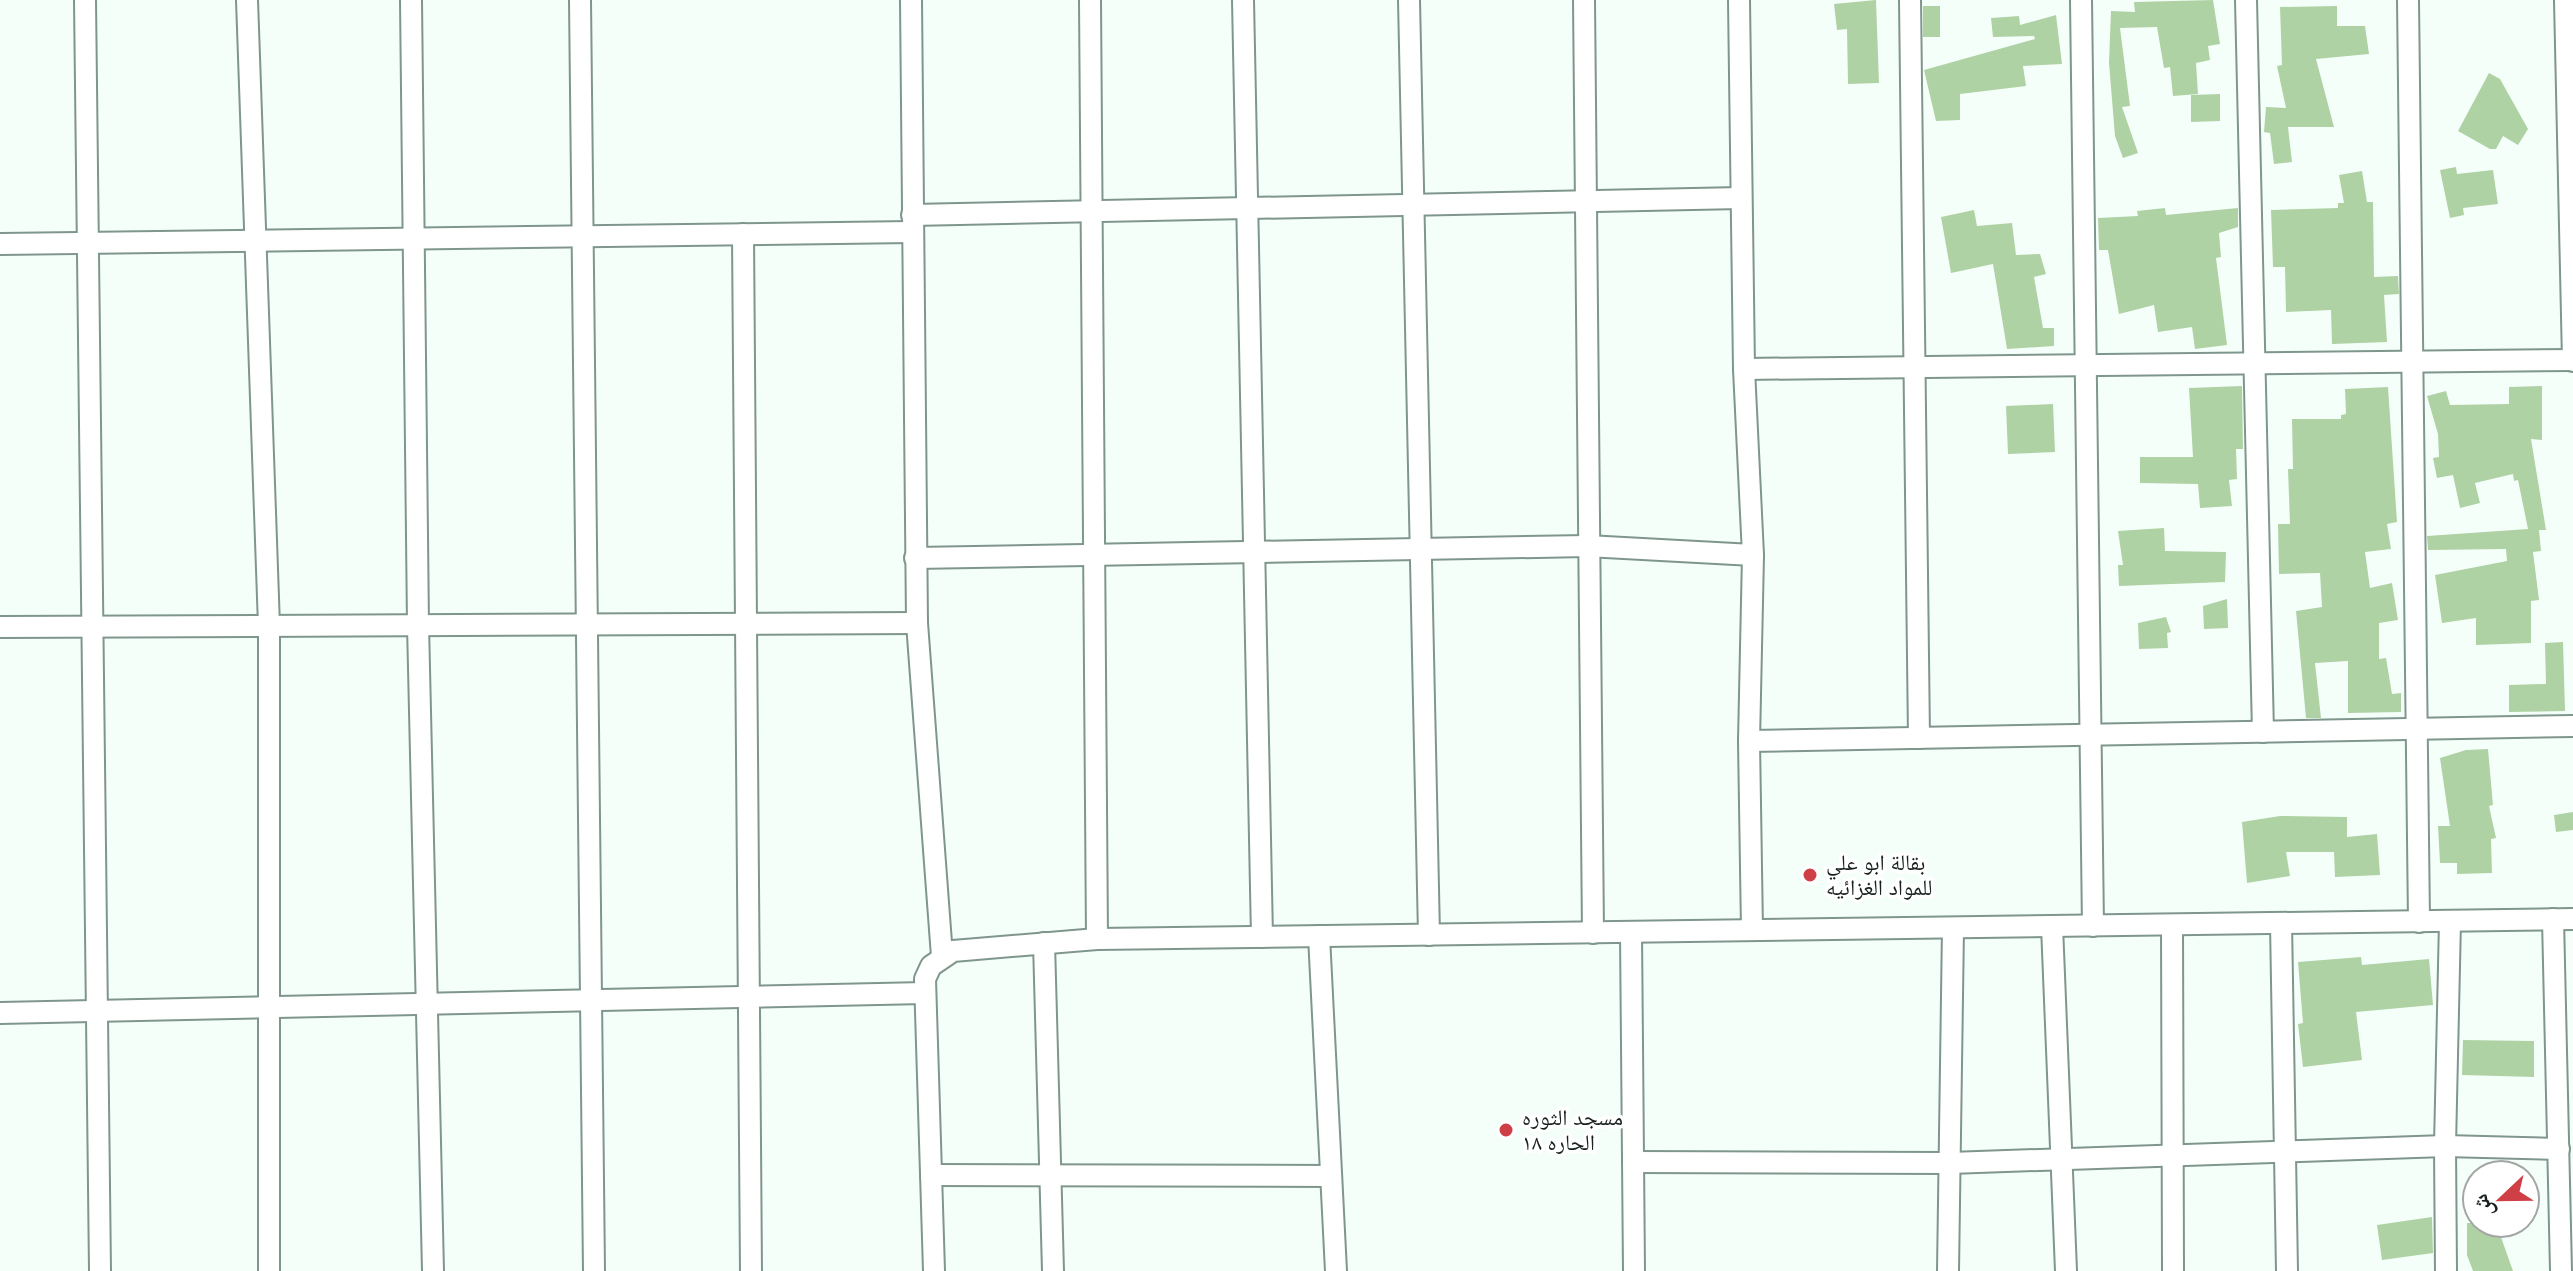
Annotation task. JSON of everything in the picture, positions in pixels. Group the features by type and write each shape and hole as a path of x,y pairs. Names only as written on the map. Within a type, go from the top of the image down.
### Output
{"street":[{"path":"85,0 100,1271"},
{"path":"247,0 269,626 269,1271"},
{"path":"411,0 418,625 433,1271"},
{"path":"580,0 594,1271"},
{"path":"911,0 917,623 942,956"},
{"path":"1090,0 1097,939"},
{"path":"1243,0 1262,937"},
{"path":"1409,0 1429,935"},
{"path":"1584,0 1583,201 1593,933"},
{"path":"1739,0 1744,369 1753,555 1749,741 1752,930"},
{"path":"1910,0 1919,738"},
{"path":"2081,0 2093,926"},
{"path":"2246,0 2263,732"},
{"path":"2408,0 2419,922"},
{"path":"1744,369 2573,360 2565,0"},
{"path":"0,244 743,234 1091,211 1741,198"},
{"path":"743,234 751,1271"},
{"path":"915,558 1587,546 1753,555"},
{"path":"0,627 917,623"},
{"path":"1749,741 2573,726"},
{"path":"934,1271 925,979 931,966 942,956 965,949 1097,939 2563,919 2559,1149 2561,1271"},
{"path":"2446,1271 2445,1146 2450,921"},
{"path":"2281,923 2287,1271"},
{"path":"2172,925 2173,1271"},
{"path":"2052,926 2066,1271"},
{"path":"1948,1271 1953,928"},
{"path":"1631,932 1634,1271"},
{"path":"1319,936 1336,1271"},
{"path":"1044,943 1053,1271"},
{"path":"0,1013 925,993"},
{"path":"1633,1162 1950,1163 2445,1146 2559,1149"},
{"path":"931,1175 1331,1176"}],"building":[{"path":"1876,0 1879,83 1848,84 1847,29 1837,30 1834,4"},
{"path":"2213,0 2220,44 2208,46 2210,60 2196,63 2198,94 2173,96 2170,67 2164,68 2157,27 2120,28 2130,106 2122,107 2138,153 2123,158 2115,136 2109,63 2111,11 2135,12 2134,2"},
{"path":"1923,6 1940,6 1940,37 1923,37"},
{"path":"2337,6 2337,26 2365,26 2369,54 2316,59 2334,127 2288,127 2292,162 2274,164 2270,133 2264,132 2266,107 2286,108 2277,66 2282,65 2280,7"},
{"path":"2056,15 2062,64 2023,66 2026,86 1960,94 1960,120 1936,121 1924,70 2035,39 2034,36 1993,37 1991,18 2019,16 2020,25"},
{"path":"2489,73 2500,79 2528,129 2518,145 2503,136 2496,149 2490,149 2458,131"},
{"path":"2220,94 2220,121 2191,122 2191,95"},
{"path":"2456,167 2457,174 2493,170 2498,204 2463,208 2464,215 2450,218 2440,170"},
{"path":"2362,171 2367,202 2373,202 2374,277 2398,276 2399,294 2384,295 2387,342 2332,344 2331,310 2286,312 2285,267 2273,267 2271,210 2338,208 2338,203 2344,203 2339,175"},
{"path":"2165,208 2166,215 2238,208 2238,227 2219,233 2221,257 2216,258 2227,345 2195,349 2192,327 2158,332 2154,305 2119,314 2108,250 2099,250 2098,218 2138,216 2137,211"},
{"path":"1974,210 1977,226 2012,223 2016,255 2040,254 2046,274 2034,277 2043,328 2054,328 2054,346 2007,349 1993,264 1951,273 1941,217"},
{"path":"2242,386 2243,449 2236,449 2237,479 2229,480 2232,506 2200,508 2198,484 2140,483 2140,457 2193,457 2189,388"},
{"path":"2542,386 2542,440 2531,439 2546,530 2539,530 2541,551 2533,552 2539,600 2531,601 2531,643 2476,645 2476,618 2442,623 2435,575 2507,561 2506,549 2428,550 2427,536 2528,529 2518,480 2514,481 2513,474 2475,483 2480,503 2460,508 2453,475 2437,478 2433,458 2439,457 2438,434 2427,396 2446,391 2450,405 2509,404 2509,387"},
{"path":"2388,387 2397,522 2387,524 2391,549 2365,552 2370,588 2392,583 2398,620 2379,623 2379,659 2386,658 2392,694 2401,693 2401,712 2348,713 2348,661 2315,663 2321,718 2306,718 2296,611 2322,607 2320,573 2279,574 2278,524 2290,524 2288,469 2293,469 2292,419 2341,419 2341,415 2346,414 2345,389"},
{"path":"2053,404 2055,452 2008,454 2006,406"},
{"path":"2164,528 2165,551 2226,552 2225,582 2119,586 2118,565 2123,565 2118,531"},
{"path":"2227,599 2228,628 2204,629 2203,606"},
{"path":"2166,617 2171,632 2167,633 2168,648 2139,649 2138,623"},
{"path":"2563,642 2565,711 2509,712 2509,685 2546,684 2545,643"},
{"path":"2488,749 2493,805 2489,806 2496,838 2491,839 2492,873 2457,874 2457,863 2440,863 2438,826 2450,826 2440,758 2466,750"},
{"path":"2573,812 2573,830 2556,832 2554,815"},
{"path":"2280,816 2347,817 2347,837 2377,834 2380,875 2335,877 2334,852 2286,852 2290,876 2247,883 2242,822"},
{"path":"2361,957 2362,965 2429,959 2433,1005 2356,1012 2362,1060 2303,1067 2298,1024 2303,1023 2298,962"},
{"path":"2463,1040 2534,1041 2534,1077 2462,1075"},
{"path":"2432,1217 2433,1253 2382,1260 2377,1225"},
{"path":"2467,1239 2502,1239 2513,1271 2473,1271 2467,1255"}],"place":[{"name":"بقالة ابو علي للمواد الغزائيه","path":"1810,875"},
{"name":"مسجد الثوره الحاره ١٨","path":"1506,1130"}]}
